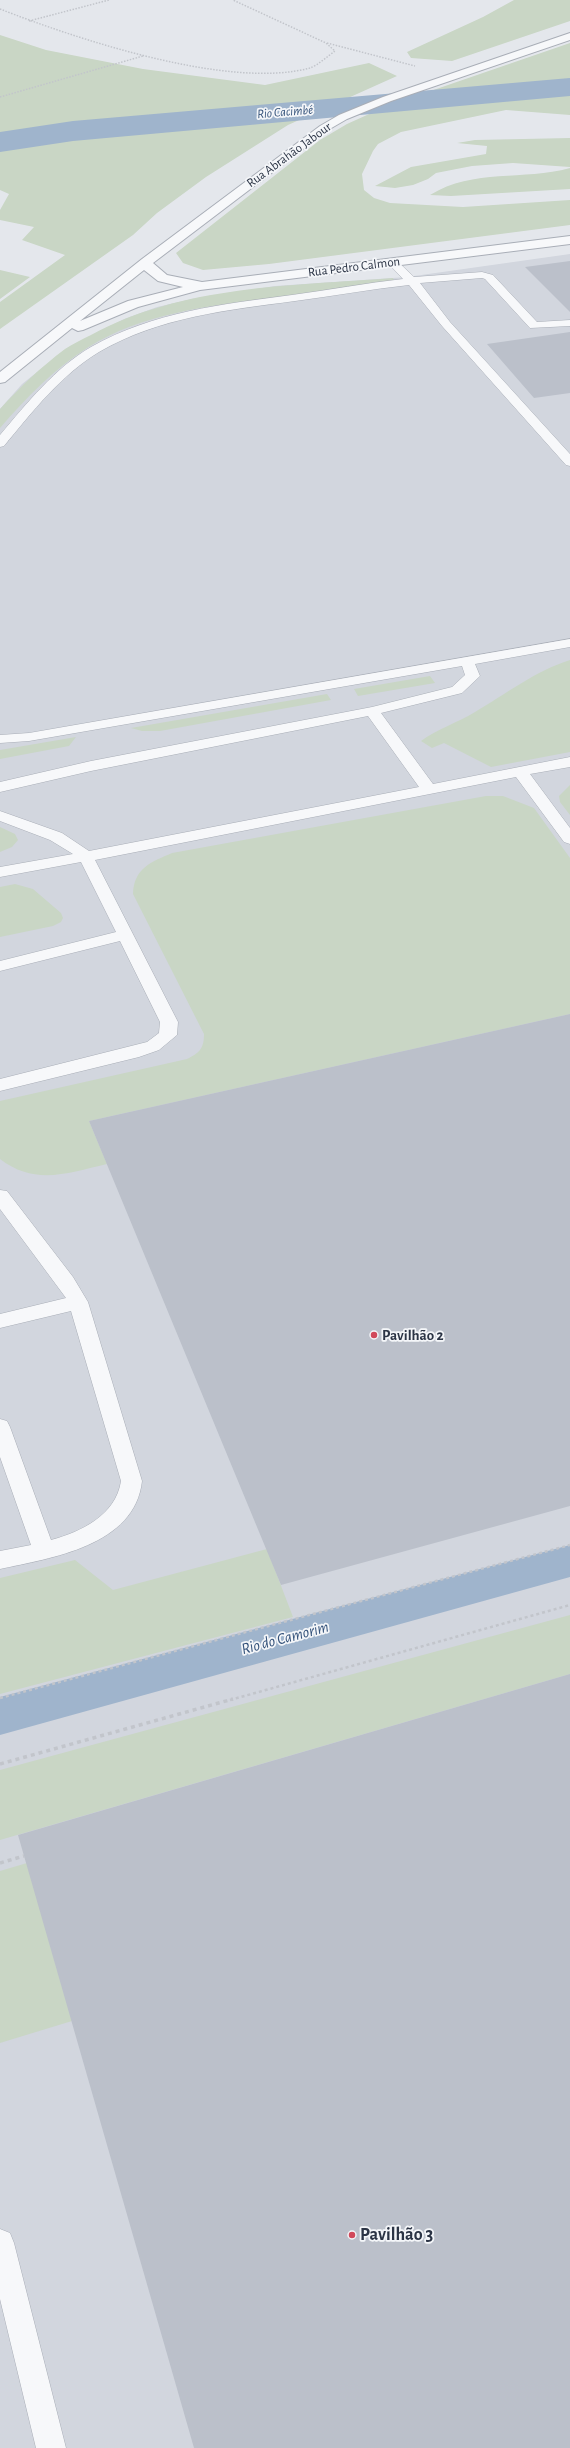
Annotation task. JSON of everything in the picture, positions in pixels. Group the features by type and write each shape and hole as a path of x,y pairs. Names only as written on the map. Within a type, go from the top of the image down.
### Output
{"street":[{"name":"Rua Abrahão Jabour","path":"0,379 146,262 295,148 343,117 388,99 570,36"},
{"name":"Rua Pedro Calmon","path":"146,262 156,276 173,282 202,286 570,240"},
{"name":"Rua Abrahão Jabour","path":"46,343 93,320 133,304 202,286"}],"lane":[{"path":"392,262 413,282 446,324 570,462"},
{"path":"0,443 75,365 94,351 144,326 168,318 206,310 413,282 486,276 534,326 570,323"},
{"path":"0,739 29,737 570,643"},
{"path":"0,787 23,781 372,711 457,690 473,676 467,662"},
{"path":"372,711 428,788"},
{"path":"0,872 86,857 428,788 570,762"},
{"path":"520,772 570,839"},
{"path":"0,778 23,781"},
{"path":"0,816 56,836 75,847 86,857 169,1022 168,1035 153,1046 133,1053 0,1085"},
{"path":"0,966 126,935"},
{"path":"0,1196 66,1282 78,1302 127,1462 131,1483 124,1504 108,1522 83,1539 44,1551 0,1560"},
{"path":"0,1321 78,1302"},
{"path":"0,1427 44,1551"},
{"path":"2,2257 51,2448"}],"path":[{"path":"29,21 110,0"},
{"path":"233,0 326,43 454,76"},
{"path":"0,9 29,21 143,56 234,71 292,72 329,60 335,51 326,43"},
{"path":"0,97 143,56"},
{"path":"0,1698 570,1545"},
{"path":"0,1764 570,1605"},
{"path":"0,1863 24,1856"}],"shaded area":[{"path":"570,254 570,2448 0,2448 0,409 22,384 66,349 124,319 157,307 192,299 275,286 407,277"}],"green space":[{"path":"514,0 570,0 570,21 452,61 411,58 407,52 483,17"},
{"path":"0,35 46,50 143,69 265,85 369,63 397,76 288,125 206,177 157,213 133,235 0,329 0,302 65,255 22,240 34,227 0,220 0,210 9,194 0,190"},
{"path":"570,43 570,115 506,110 401,132 378,144 362,174 364,190 374,198 390,203 463,207 570,200 570,225 269,264 203,270 183,263 176,253 320,140 347,124 387,106"},
{"path":"570,138 570,167 513,163 472,166 436,173 428,179 413,185 395,188 375,186 411,167 486,154 487,146 457,143 475,140"},
{"path":"570,168 570,189 451,196 430,195 464,181 499,176 552,172"},
{"path":"0,270 30,277 0,299"},
{"path":"393,278 395,282 200,308 153,319 130,327 108,336 87,348 51,375 30,395 0,428 0,409 39,370 71,345 126,319 163,306 200,297 238,291 277,286"},
{"path":"570,660 570,752 491,767 444,743 432,748 421,741 475,712 521,683 545,670"},
{"path":"430,676 435,683 358,696 354,689"},
{"path":"327,694 331,700 160,731 142,731 131,728"},
{"path":"76,737 69,746 0,759 0,750"},
{"path":"570,785 570,815 560,802 559,796"},
{"path":"486,796 503,796 534,808 570,858 570,1014 89,1121 107,1164 79,1171 52,1175 39,1175 13,1167 0,1159 0,1101 187,1059 195,1055 202,1047 204,1034 133,894 134,885 137,878 145,867 172,853"},
{"path":"0,827 15,834 18,840 12,847 0,852"},
{"path":"15,884 33,889 61,913 63,918 61,922 53,926 0,937 0,887"},
{"path":"267,1549 293,1617 0,1694 0,1578 75,1560 113,1590"},
{"path":"570,1615 570,1674 0,1840 0,1770"},
{"path":"27,1863 72,2021 0,2043 0,1871"}],"building":[{"path":"570,261 570,312 525,267"},
{"path":"570,332 570,393 534,398 487,344"},
{"name":"Pavilhão 2","path":"570,1014 570,1506 281,1585 89,1121"},
{"name":"Pavilhão 3","path":"570,1674 570,2448 194,2448 18,1835"}],"waterway":[{"name":"Rio Cacimbé","path":"0,142 73,131 570,87"},
{"name":"Rio do Camorim","path":"0,1716 570,1561"}],"place":[{"name":"Pavilhão 2","path":"374,1335"},
{"name":"Pavilhão 3","path":"352,2235"}]}
